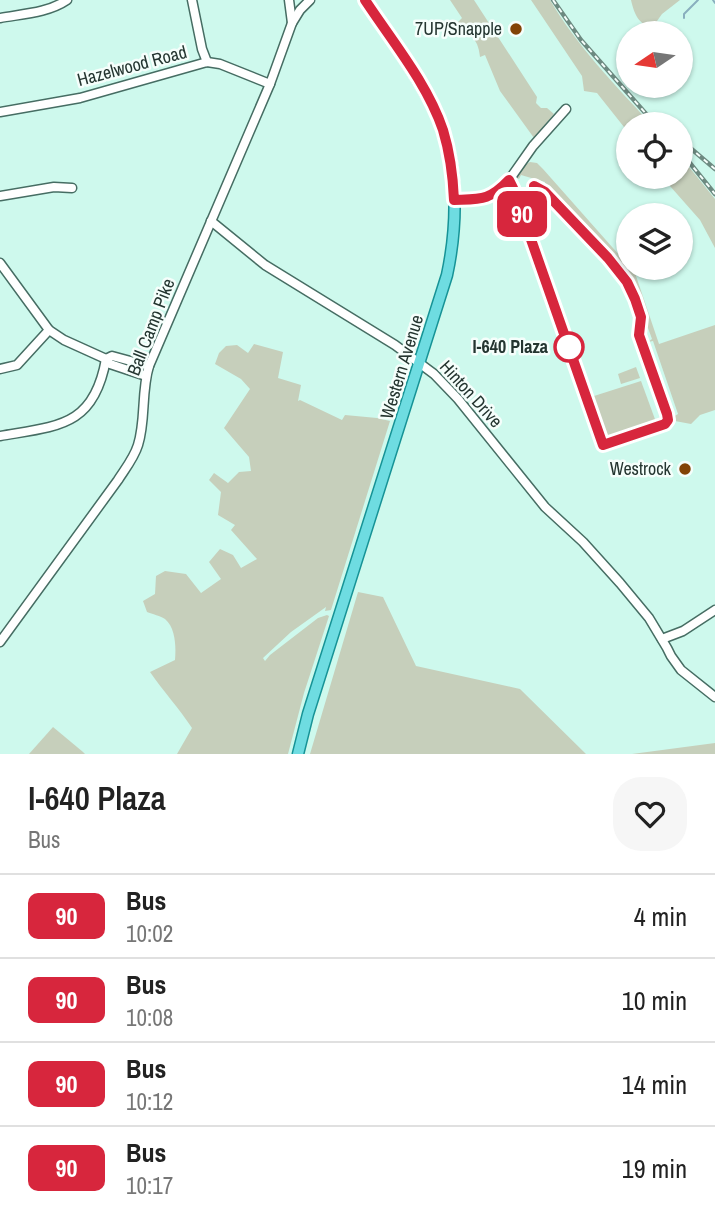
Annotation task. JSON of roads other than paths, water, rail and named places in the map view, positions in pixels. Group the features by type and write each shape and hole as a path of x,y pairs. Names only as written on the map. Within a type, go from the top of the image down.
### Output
{"main road":[{"name":"Western Avenue","path":"298,754 308,714 449,265 453,228 454,200 450,158 442,127 420,83 365,0"}],"street":[{"path":"0,18 46,10 67,0"},
{"path":"192,0 207,62"},
{"name":"Ball Camp Pike","path":"0,642 129,463 138,445 149,366 270,84 292,23 289,0"},
{"path":"292,23 310,0"},
{"name":"Hazelwood Road","path":"0,112 80,98 207,62 220,64 270,84"},
{"path":"454,200 492,196 507,183 533,146 566,108"},
{"path":"0,196 54,187 72,188"},
{"name":"Hinton Drive","path":"211,221 265,265 391,342 434,374 458,399 545,507 603,562 649,618 681,670 715,697"},
{"path":"0,263 49,330 64,340 106,359 110,364 146,376"},
{"path":"0,369 17,365 49,330"},
{"path":"0,436 48,429 76,416 91,401 106,359 112,356 149,366"},
{"path":"662,639 683,631 715,610"}],"waterway":[{"path":"684,18 684,14 698,0"}],"railway":[{"path":"553,0 581,40 644,112"},
{"path":"693,150 715,169"},
{"path":"693,167 715,194"}],"place":[{"name":"7UP/Snapple","path":"516,29"},
{"name":"I-640 Plaza","path":"569,347"},
{"name":"Westrock","path":"685,469"}]}
